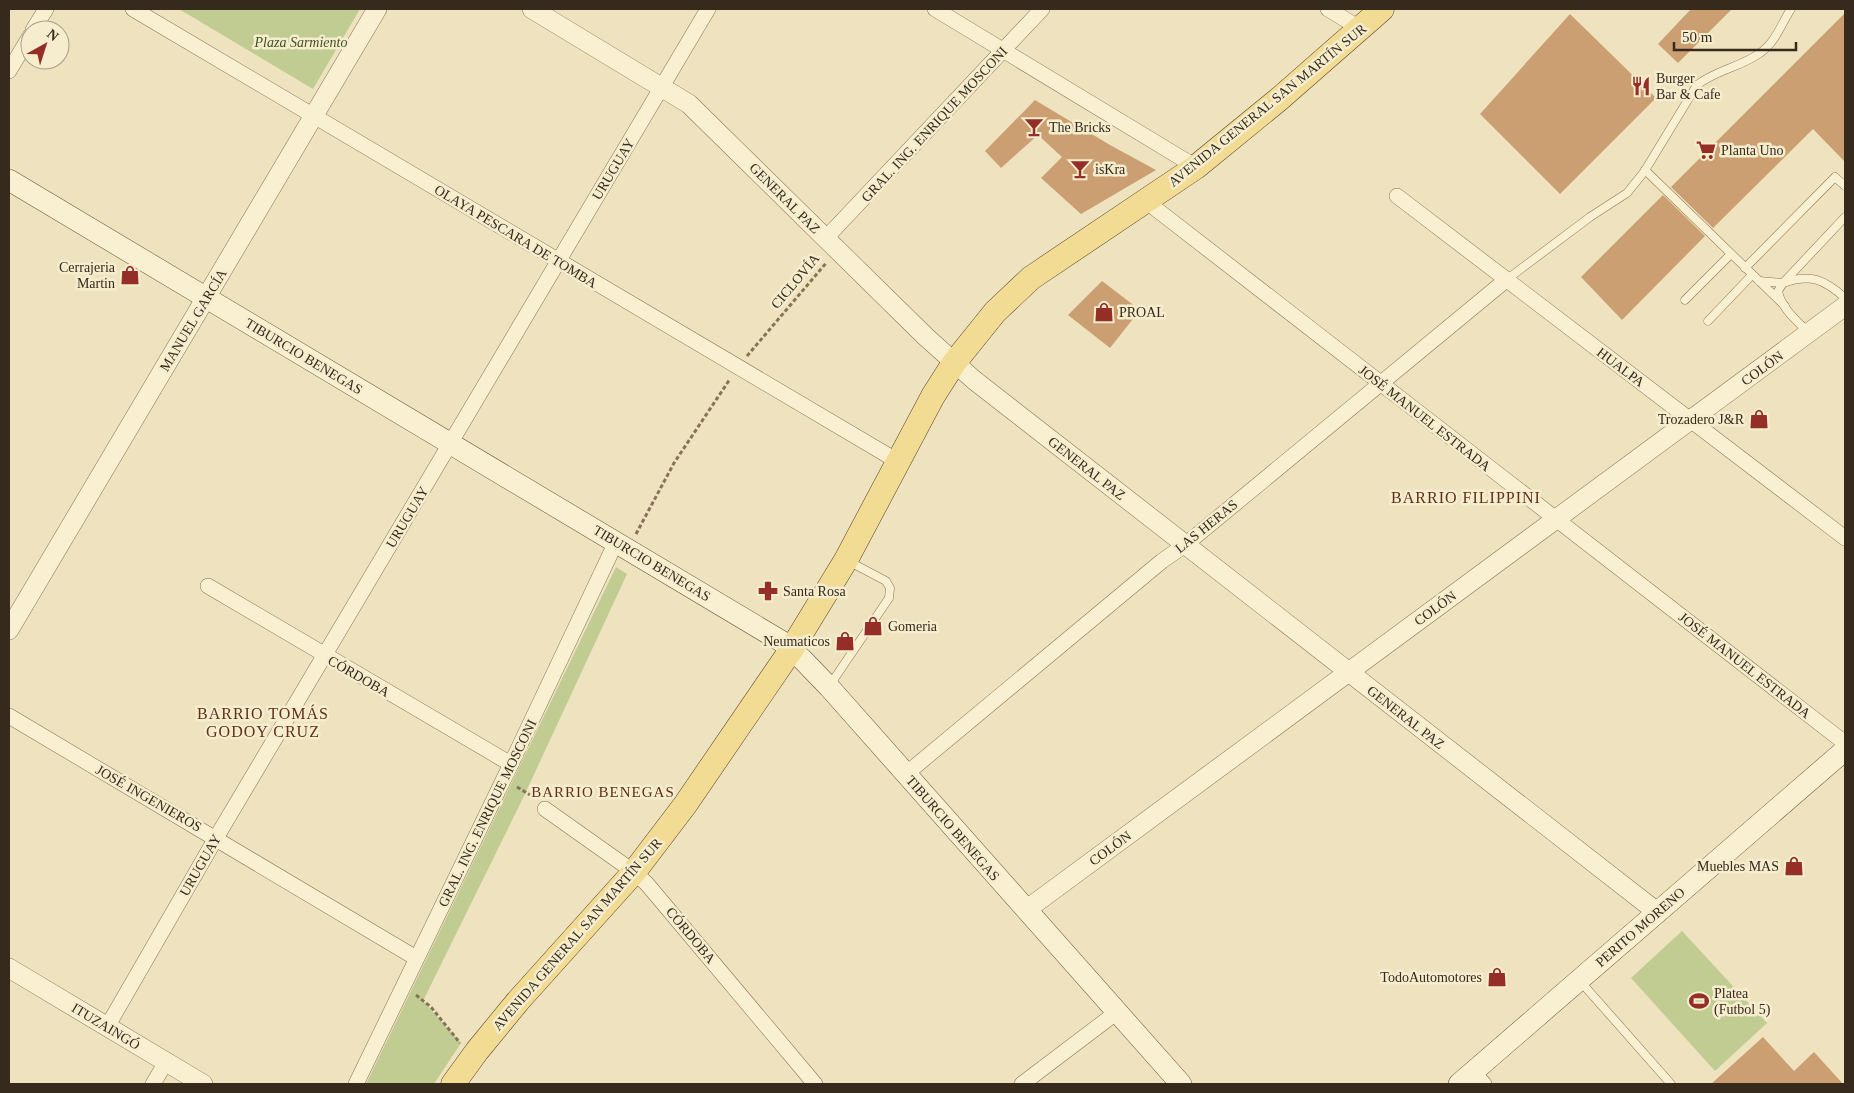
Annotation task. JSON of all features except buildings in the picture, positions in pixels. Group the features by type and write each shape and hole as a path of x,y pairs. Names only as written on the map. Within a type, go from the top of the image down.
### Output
{"main road":[{"name":"AVENIDA GENERAL SAN MARTÍN SUR","path":"462,1080 546,968 634,872 726,748 792,650 846,560 954,363 995,312 1031,278 1147,202 1196,167 1361,29 1382,9"},
{"name":"TIBURCIO BENEGAS","path":"9,180 622,545 792,650 829,687 1181,1084"},
{"name":"PERITO MORENO","path":"1472,1080 1578,980 1845,750"}],"street":[{"path":"39,20 46,9"},
{"name":"OLAYA PESCARA DE TOMBA","path":"134,9 899,462"},
{"name":"MANUEL GARCÍA","path":"9,630 377,9"},
{"name":"GENERAL PAZ","path":"532,9 689,104 954,363 1657,912"},
{"name":"URUGUAY","path":"107,1027 324,655 708,9"},
{"path":"935,9 1196,167"},
{"name":"GRAL. ING. ENRIQUE MOSCONI","path":"831,244 1042,9"},
{"path":"1328,9 1361,29"},
{"path":"9,72 20,53"},
{"name":"HUALPA","path":"1397,196 1845,538"},
{"name":"JOSÉ MANUEL ESTRADA","path":"1147,202 1845,743"},
{"name":"LAS HERAS","path":"906,774 1162,561 1506,280"},
{"name":"COLÓN","path":"1026,910 1845,306"},
{"name":"GRAL. ING. ENRIQUE MOSCONI","path":"356,1084 511,764 622,545"},
{"name":"CÓRDOBA","path":"208,586 511,764"},
{"name":"JOSÉ INGENIEROS","path":"9,716 416,958"},
{"name":"CÓRDOBA","path":"545,809 634,872 660,899 814,1084"},
{"name":"ITUZAINGÓ","path":"9,968 203,1084"},
{"path":"1022,1084 1117,1012"},
{"path":"153,1084 166,1062"}],"lane":[{"path":"1506,280 1590,217 1627,193 1645,170 1697,85 1706,78 1760,54 1784,25 1791,9"},
{"path":"1645,170 1785,306 1809,333"},
{"path":"1745,268 1835,177 1845,186"},
{"path":"1785,306 1778,291 1783,283 1845,216"},
{"path":"1685,300 1731,254"},
{"path":"1708,321 1752,275"},
{"path":"1759,281 1783,283 1801,278 1825,282 1845,298"},
{"path":"829,687 889,598 890,588 886,581 846,560"},
{"path":"1578,980 1671,1084"}],"path":[{"name":"CICLOVÍA","path":"622,545 738,368 831,244"},
{"path":"515,786 544,804 545,809"},
{"path":"414,993 431,1007 460,1042"}],"green space":[{"name":"Plaza Sarmiento","path":"179,9 360,9 313,89"},
{"path":"616,567 627,574 524,796 423,1001 461,1043 434,1084 366,1084"},
{"name":"Platea (Futbol 5)","path":"1682,931 1767,1023 1715,1071 1631,978"}],"place":[{"name":"Burger Bar & Cafe","path":"1641,86"},
{"name":"The Bricks","path":"1034,127"},
{"name":"Planta Uno","path":"1706,150"},
{"name":"isKra","path":"1080,169"},
{"name":"Cerrajeria Martin","path":"130,275"},
{"name":"PROAL","path":"1104,312"},
{"name":"Trozadero J&R","path":"1759,419"},
{"name":"Santa Rosa","path":"768,591"},
{"name":"Gomeria","path":"873,626"},
{"name":"Neumaticos","path":"845,641"},
{"name":"Muebles MAS","path":"1794,866"},
{"name":"TodoAutomotores","path":"1497,977"},
{"name":"Platea (Futbol 5)","path":"1699,1001"}],"district":[{"name":"BARRIO FILIPPINI","path":"1466,497"},
{"name":"BARRIO TOMÁS GODOY CRUZ","path":"263,722"},
{"name":"BARRIO BENEGAS","path":"603,792"}]}
